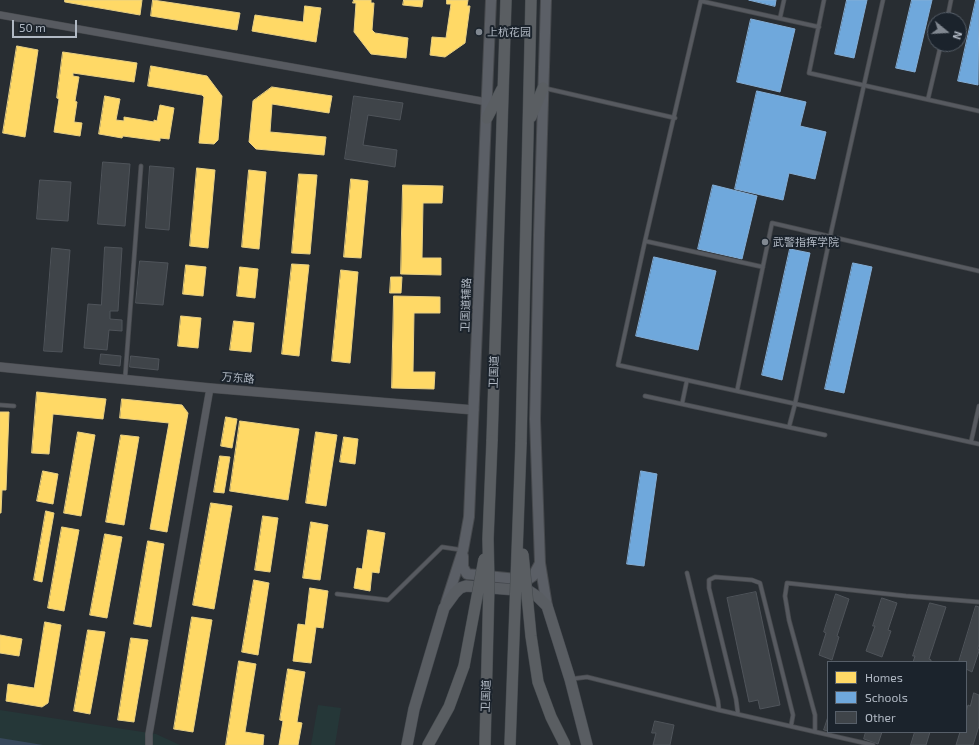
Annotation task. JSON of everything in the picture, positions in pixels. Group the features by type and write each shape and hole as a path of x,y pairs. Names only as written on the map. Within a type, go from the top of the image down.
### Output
{"highway":[{"name":"卫国道","path":"485,745 489,592 488,539 506,0"},
{"path":"510,745 521,444 531,0"},
{"path":"486,118 503,87"},
{"path":"529,122 543,88"},
{"path":"519,509 530,636 538,682 551,717 565,745"},
{"path":"428,745 449,707 464,666 488,539"}],"main road":[{"name":"卫国道辅路","path":"444,608 463,550 469,517 490,0"},
{"path":"546,0 538,250 535,419 540,563 547,606 570,679 587,745"},
{"path":"530,62 543,88"},
{"path":"463,550 463,567 467,574 527,580 533,576 540,563"},
{"path":"407,745 414,709 444,608 460,588 466,586 529,591 547,606"}],"street":[{"path":"0,15 487,102"},
{"name":"万东路","path":"0,367 210,388 474,410"},
{"path":"149,745 149,734 210,388"}],"lane":[{"path":"819,27 701,0 618,365 979,444"},
{"path":"780,18 784,0"},
{"path":"824,0 809,73 979,111"},
{"path":"789,427 883,0"},
{"path":"948,12 951,0"},
{"path":"928,99 939,52"},
{"path":"543,88 675,118"},
{"path":"124,379 141,166"},
{"path":"737,391 772,223 979,271"},
{"path":"645,241 763,267"},
{"path":"682,404 687,380"},
{"path":"645,396 825,435"},
{"path":"0,405 14,406"},
{"path":"971,442 979,406"},
{"path":"337,594 388,600 442,548 463,550"},
{"path":"687,573 719,710"},
{"path":"738,714 736,699 709,588 709,580 715,577 752,580 760,583 793,714 791,726"},
{"path":"815,732 815,715 787,608 785,596 787,583 906,596 979,602"},
{"path":"570,679 588,678 873,745"}],"shaded area":[{"path":"318,705 341,708 335,745 311,745"},
{"path":"0,710 156,734 180,745 0,745"}],"water":[{"path":"0,738 43,745 0,745"}],"building: Homes":[{"path":"65,0 142,0 140,15 65,2"},
{"path":"153,0 240,13 237,30 151,16"},
{"path":"354,0 371,0 371,3 374,3 372,30 375,33 408,38 406,58 371,54 354,32 356,3 353,3"},
{"path":"404,0 423,0 422,7 403,5"},
{"path":"447,0 468,0 467,6 470,6 465,43 445,57 430,55 432,37 446,38 451,4 447,4"},
{"path":"305,6 321,8 316,42 252,31 255,15 303,22"},
{"path":"17,46 38,50 25,137 3,133"},
{"path":"63,52 137,63 134,82 73,73 73,76 79,77 75,101 77,102 74,122 82,123 80,136 54,132 59,99 57,98"},
{"path":"151,66 207,76 222,96 218,140 214,144 199,143 204,97 202,95 148,86"},
{"path":"272,87 332,96 329,113 272,104 270,132 326,137 324,155 256,149 249,142 253,101"},
{"path":"105,96 120,99 116,120 124,121 124,117 154,122 154,120 157,121 160,105 174,108 169,139 160,138 160,141 123,136 122,138 99,134"},
{"path":"197,168 215,170 208,248 190,246"},
{"path":"249,170 266,172 259,249 242,247"},
{"path":"299,174 317,175 310,254 292,253"},
{"path":"351,179 368,181 361,258 344,257"},
{"path":"403,185 443,186 442,203 423,203 422,258 441,258 441,275 401,274"},
{"path":"292,264 309,265 299,356 282,354"},
{"path":"186,265 206,267 203,296 183,294"},
{"path":"240,267 258,269 255,298 237,296"},
{"path":"341,270 358,272 350,363 332,361"},
{"path":"391,277 402,277 401,293 390,293"},
{"path":"394,296 440,297 440,313 414,313 413,372 435,372 434,389 392,388"},
{"path":"181,316 201,318 198,348 178,346"},
{"path":"234,321 254,323 251,352 230,350"},
{"path":"37,392 106,399 103,419 53,414 49,454 32,453"},
{"path":"122,399 182,405 188,413 167,532 150,529 169,423 120,418"},
{"path":"0,412 9,412 6,490 2,490 1,513 0,513"},
{"path":"226,417 237,419 232,448 221,446"},
{"path":"240,421 299,429 288,500 230,491"},
{"path":"78,432 95,435 81,516 64,513"},
{"path":"316,432 337,435 326,506 306,503"},
{"path":"121,435 139,437 124,525 106,522"},
{"path":"344,437 358,439 355,464 340,462"},
{"path":"220,456 230,457 224,493 214,492"},
{"path":"43,471 58,474 53,504 37,501"},
{"path":"211,503 232,506 214,609 193,605"},
{"path":"46,511 54,513 42,582 34,580"},
{"path":"263,516 278,518 270,572 255,570"},
{"path":"311,522 328,525 320,580 303,578"},
{"path":"62,527 79,530 64,611 48,608"},
{"path":"368,530 385,533 379,573 372,572 370,591 354,588 357,568 362,569"},
{"path":"105,534 122,537 107,618 90,615"},
{"path":"148,541 164,544 151,627 134,624"},
{"path":"254,580 269,583 258,655 242,652"},
{"path":"310,588 328,591 323,628 316,627 311,663 293,661 298,624 305,625"},
{"path":"192,617 212,620 193,732 174,729"},
{"path":"45,622 61,625 48,703 42,707 6,701 8,684 34,688"},
{"path":"88,630 105,632 90,714 74,711"},
{"path":"0,635 22,639 19,656 0,653"},
{"path":"131,638 148,640 134,722 118,720"},
{"path":"239,661 256,664 245,732 264,735 263,745 226,745"},
{"path":"288,669 305,672 297,722 302,723 298,745 279,745 283,721 280,720"}],"building: Schools":[{"path":"749,0 776,0 775,6"},
{"path":"847,0 867,0 854,58 835,54"},
{"path":"912,0 932,0 929,12 927,12 927,21 915,72 896,68"},
{"path":"976,0 979,0 978,85 958,81 964,52 967,52 967,40"},
{"path":"751,19 795,29 780,92 737,82"},
{"path":"757,91 806,102 800,126 826,132 815,179 789,173 783,200 735,189"},
{"path":"713,185 757,196 742,259 698,249"},
{"path":"790,249 810,253 782,380 762,375"},
{"path":"654,257 716,271 698,350 636,336"},
{"path":"853,263 872,267 844,393 825,389"},
{"path":"641,471 657,474 644,566 627,564"}],"building: Other":[{"path":"354,96 403,103 400,120 368,115 363,145 397,150 395,167 345,159"},
{"path":"103,162 130,164 125,226 98,224"},
{"path":"150,166 174,168 169,230 146,228"},
{"path":"40,180 71,182 68,221 37,219"},
{"path":"105,247 122,248 118,311 110,311 110,319 122,320 122,331 109,330 107,350 84,348 88,304 101,305"},
{"path":"52,248 70,250 62,352 44,351"},
{"path":"140,261 168,263 163,305 136,303"},
{"path":"101,354 121,356 120,366 100,364"},
{"path":"131,356 159,359 158,370 130,367"},
{"path":"756,592 780,705 760,709 758,700 749,702 727,598"},
{"path":"836,594 849,599 837,636 839,637 832,660 819,655 826,633 824,632"},
{"path":"882,598 897,603 888,630 891,631 882,657 866,651 875,626 873,626"},
{"path":"930,603 946,607 929,659 931,661 913,661 915,656 913,656"},
{"path":"976,606 979,607 979,651 972,672 967,670 967,661 959,661"},
{"path":"974,693 979,695 979,726 973,745 956,745 960,733 967,733 967,708 968,705 970,706"},
{"path":"827,720 827,731 824,730"},
{"path":"655,721 674,725 670,745 653,745 656,733 652,733"},
{"path":"866,733 882,733 878,744 864,739"},
{"path":"915,733 930,733 926,745 911,745"}],"place":[{"name":"上杭花园","path":"479,32"},
{"name":"武警指挥学院","path":"765,242"}]}
